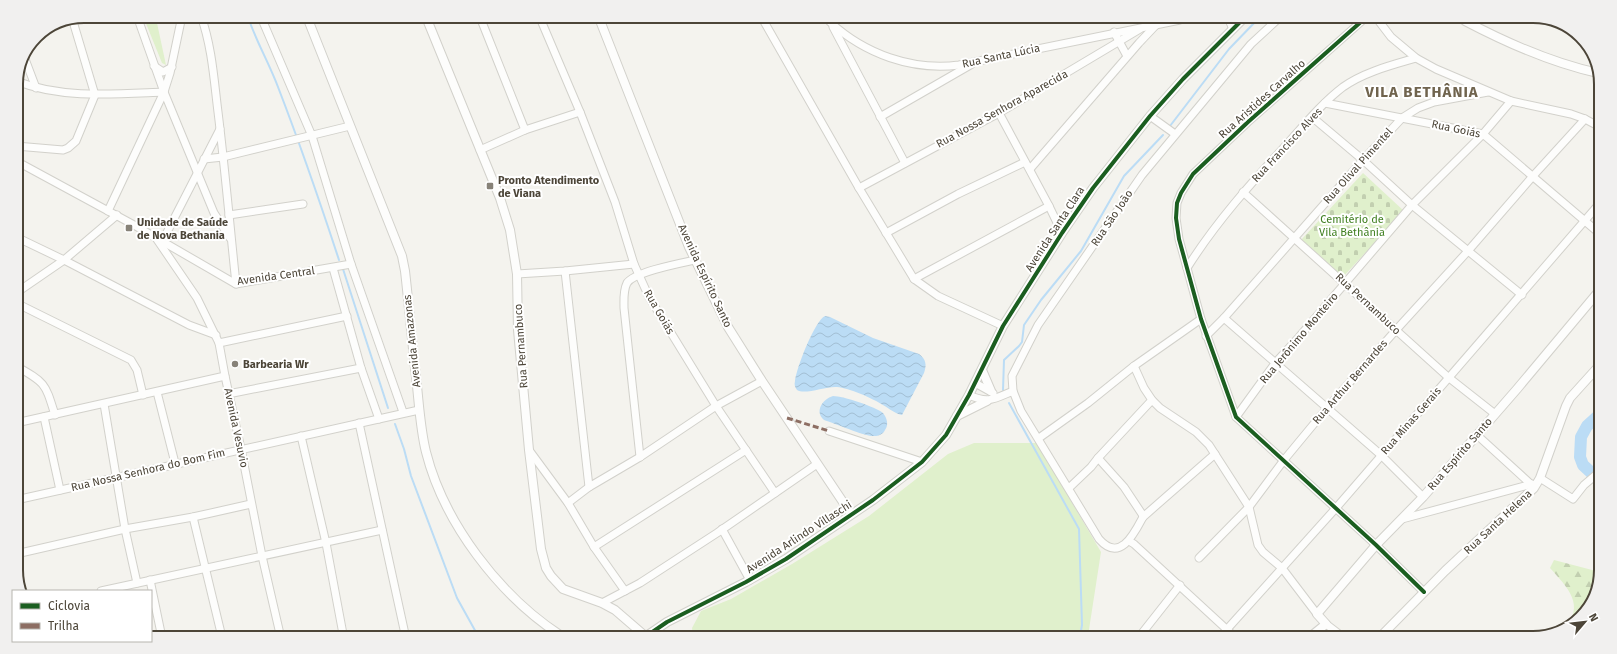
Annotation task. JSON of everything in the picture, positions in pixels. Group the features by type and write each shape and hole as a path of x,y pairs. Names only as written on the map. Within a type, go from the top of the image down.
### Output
{"street":[{"path":"139,23 164,92 214,213 231,240"},
{"path":"108,211 164,92 172,67 181,23"},
{"path":"203,23 207,37 224,157 236,284"},
{"path":"263,23 309,137 351,264 403,412"},
{"name":"Avenida Amazonas","path":"309,23 402,256 405,271 419,410 426,452 434,477 458,526 484,563 518,602 543,624 554,631"},
{"name":"Rua Pernambuco","path":"428,23 506,214 517,274 518,330 529,450 541,550 546,568 562,589 602,604 624,617 640,631"},
{"path":"482,23 525,130"},
{"name":"Rua Goiás","path":"542,23 580,112 615,202 634,264 640,274 649,297 716,406 775,493"},
{"name":"Avenida Espírito Santo","path":"601,23 695,260 728,327 762,381 817,464 838,492 851,514"},
{"path":"765,23 859,188 914,279 938,296 1003,326"},
{"path":"831,23 905,163"},
{"name":"Rua Santa Lúcia","path":"832,23 841,33 864,47 914,65 930,67 979,60 1114,32 1166,23"},
{"path":"1230,23 1233,29"},
{"name":"Avenida Santa Clara","path":"946,435 982,370 1003,326 1062,233 1093,188 1150,116 1183,79 1239,23"},
{"name":"Rua São João","path":"1012,391 1012,376 1038,325 1124,199 1175,134 1251,44 1274,23"},
{"name":"Rua Aristides Carvalho","path":"1236,417 1201,319 1179,239 1176,218 1177,203 1186,183 1194,174 1248,122 1360,23"},
{"path":"1380,23 1391,37 1416,58 1488,92 1511,101 1585,118 1594,123"},
{"path":"1469,23 1541,57 1593,72"},
{"path":"23,147 56,150 68,148 76,141 95,95 74,24"},
{"path":"1030,169 1127,56 1156,25"},
{"name":"Rua Nossa Senhora Aparecida","path":"859,188 999,113 1144,27"},
{"path":"1114,32 1118,42 1127,56"},
{"name":"Rua Francisco Alves","path":"1187,268 1219,221 1243,192 1326,103 1344,87 1360,78 1384,68 1416,58"},
{"path":"880,117 979,60"},
{"path":"27,63 36,88"},
{"path":"154,66 163,72 172,67"},
{"path":"23,83 36,88 95,95 164,92"},
{"name":"Rua Olival Pimentel","path":"1206,336 1224,318 1294,237 1402,118 1418,108 1434,102 1488,92"},
{"name":"Rua Jerônimo Monteiro","path":"1236,417 1276,362 1412,205 1483,134 1511,101"},
{"name":"Rua Goiás","path":"1326,103 1483,134 1594,229"},
{"path":"480,150 525,130 580,112"},
{"path":"999,113 1030,169 1062,233"},
{"path":"1150,116 1175,134"},
{"path":"1312,117 1363,160 1412,205 1522,295"},
{"name":"Rua Arthur Bernardes","path":"1199,558 1249,507 1284,460 1327,408 1585,118"},
{"path":"204,159 224,157 350,126"},
{"path":"159,240 198,173 220,129"},
{"path":"886,233 958,194 1025,162"},
{"name":"Avenida Central","path":"23,165 117,215 236,284 351,264"},
{"name":"Rua Pernambuco","path":"1243,192 1448,377 1495,414"},
{"path":"229,215 303,204"},
{"path":"914,279 1049,206"},
{"name":"Rua Minas Gerais","path":"1227,630 1336,508 1594,210"},
{"path":"23,288 64,260 117,215"},
{"path":"23,240 189,325 216,335"},
{"name":"Avenida Vesuvio","path":"159,240 184,277 219,342 228,394 279,631"},
{"path":"640,457 625,315 624,291 628,281 640,274 695,260"},
{"path":"517,274 634,264"},
{"path":"333,268 361,368 379,419"},
{"path":"565,271 589,487"},
{"name":"Rua Espírito Santo","path":"1317,614 1376,545 1423,497 1594,297"},
{"path":"23,306 131,360 137,370 143,395"},
{"path":"219,342 347,316"},
{"path":"1224,318 1381,455 1423,497"},
{"path":"1039,438 1088,403 1134,366 1201,319"},
{"path":"1134,366 1144,388 1152,400 1160,408 1196,432 1215,454 1249,507 1258,545 1263,552 1282,568 1317,614 1335,631"},
{"path":"228,394 361,368"},
{"path":"23,370 40,380 45,386 55,415"},
{"path":"982,370 991,391"},
{"name":"Rua Santa Helena","path":"1387,631 1424,592 1540,478 1570,398 1594,371"},
{"path":"23,422 225,376"},
{"path":"568,503 589,487 640,457 716,406 762,381"},
{"path":"975,383 998,396"},
{"path":"956,417 987,401 1012,391 1021,411 1104,544 1115,548 1123,546 1129,541 1143,517 1215,454"},
{"path":"157,392 175,463"},
{"path":"969,394 980,400 987,401"},
{"path":"1069,488 1091,468 1098,458 1152,400"},
{"path":"104,404 125,529 137,583"},
{"name":"Rua Nossa Senhora do Bom Fim","path":"23,498 175,463 379,419 403,412 419,410"},
{"path":"44,417 60,490"},
{"path":"1236,417 1376,545 1424,592"},
{"path":"359,423 404,631"},
{"path":"829,432 922,462"},
{"name":"Avenida Arlindo Villaschi","path":"654,631 667,622 750,580 786,559 873,500 922,462 946,435"},
{"path":"1477,435 1533,486"},
{"path":"301,436 326,543 342,631"},
{"path":"529,450 568,503 594,547 625,591"},
{"path":"594,547 746,450"},
{"path":"1098,458 1124,487 1143,517"},
{"path":"602,604 722,529 817,464"},
{"path":"1540,478 1573,499 1584,485 1594,477"},
{"path":"1402,519 1533,486"},
{"path":"23,552 125,529 193,517 251,504"},
{"path":"193,517 220,631"},
{"path":"722,529 750,580"},
{"path":"106,590 382,530"},
{"path":"1129,541 1180,585 1227,630"},
{"path":"150,580 161,631"},
{"path":"1144,631 1180,585"},
{"path":"1318,631 1326,624"}],"green space":[{"path":"146,23 157,23 166,65 162,63"},
{"name":"Cemitério de Vila Bethânia","path":"1363,173 1404,211 1342,278 1301,240"},
{"path":"974,443 1037,443 1101,552 1089,631 692,631 692,628 701,611 731,599 792,564 869,516 948,454"},
{"path":"1554,560 1594,570 1593,582 1585,602 1573,602 1563,582 1550,568"}],"water":[{"path":"825,316 873,338 919,354 923,358 926,365 924,373 902,415 867,396 842,388 832,387 805,392 797,390 795,386 796,375 802,356 816,326"},
{"path":"833,396 859,402 883,413 887,424 882,434 870,436 824,420 820,413 821,406 826,400"}],"waterway":[{"path":"250,23 286,108 310,173 339,260"},
{"path":"1170,126 1229,49 1254,23"},
{"path":"1003,390 1004,360 1022,342 1024,325 1041,300 1081,251 1124,176 1163,135"},
{"path":"343,269 388,408"},
{"path":"1009,403 1079,529 1082,625 1081,631"},
{"path":"1594,420 1587,426 1581,437 1580,457 1583,465 1594,475"},
{"path":"395,424 404,449 411,476 457,598 475,631"}],"marked path":[{"path":"787,418 829,431"}],"cycle path":[{"path":"654,631 667,622 746,582 786,559 873,500 922,462 946,435 969,395 1003,326 1062,233 1093,188 1150,116 1183,79 1239,23"},
{"path":"1360,23 1248,122 1193,174 1181,193 1177,203 1176,218 1179,239 1201,319 1236,417 1376,545 1424,592"}],"place":[{"name":"Pronto Atendimento de Viana","path":"490,186"},
{"name":"Unidade de Saúde de Nova Bethania","path":"129,228"},
{"name":"Barbearia Wr","path":"235,364"}],"district":[{"name":"VILA BETHÂNIA","path":"1422,92"}]}
